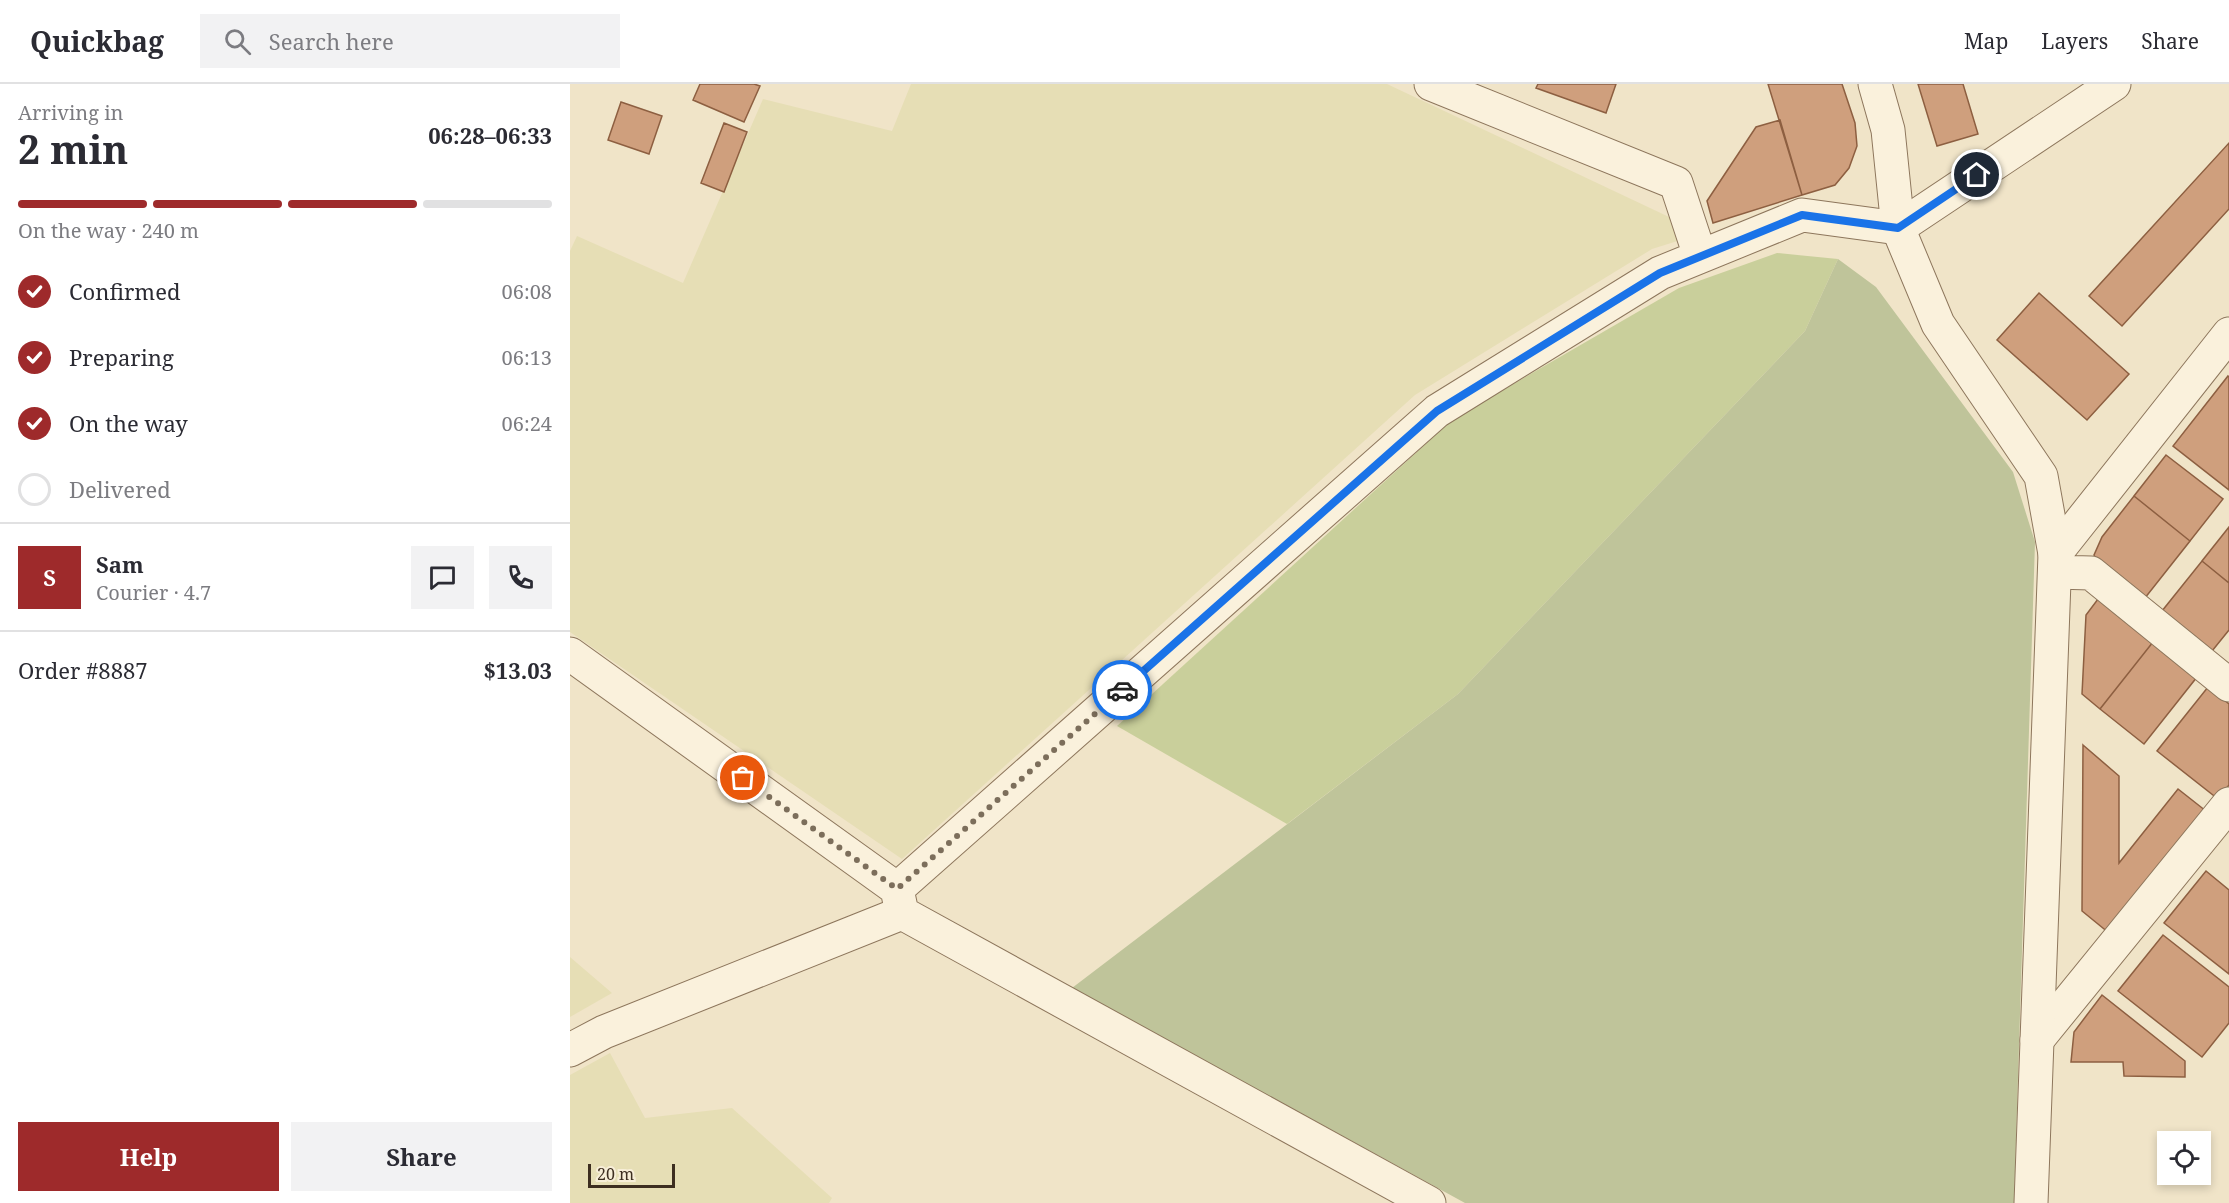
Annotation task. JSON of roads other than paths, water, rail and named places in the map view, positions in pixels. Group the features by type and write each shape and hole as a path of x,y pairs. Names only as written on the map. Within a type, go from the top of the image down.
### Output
{"street":[{"path":"1431,84 1676,183 1700,256"},
{"path":"1875,84 1888,130 1898,228 1938,324 2040,476 2055,563 2031,1203"},
{"path":"570,1050 604,1032 899,901 1437,411 1660,273 1802,215 1898,228 2114,84"},
{"path":"2055,563 2229,334"},
{"path":"2055,563 2091,573 2229,685"},
{"path":"570,654 899,901 1429,1203"},
{"path":"2037,1040 2229,804"}]}
